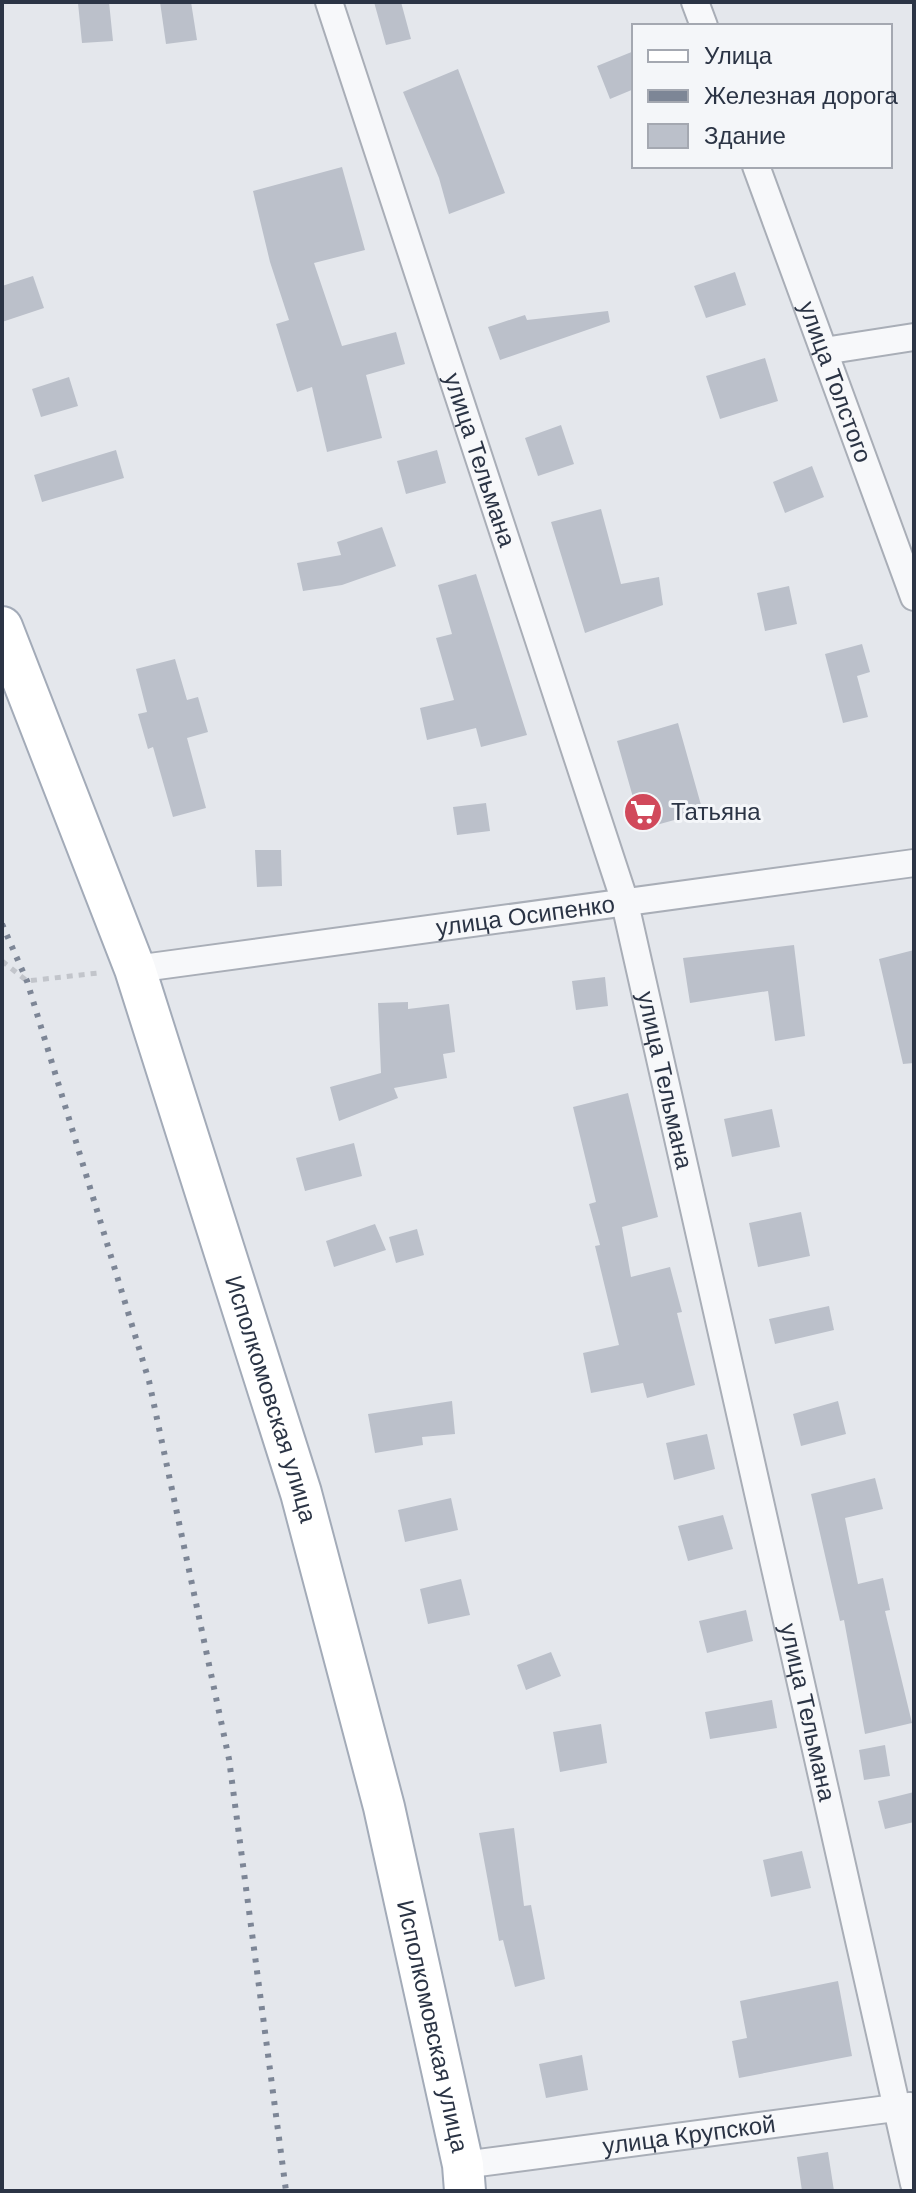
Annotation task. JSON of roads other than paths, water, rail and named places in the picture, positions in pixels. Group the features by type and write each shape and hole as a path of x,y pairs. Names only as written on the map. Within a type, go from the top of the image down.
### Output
{"main road":[{"name":"Исполкомовская улица","path":"2,627 135,969 301,1493 384,1807 464,2178"}],"street":[{"name":"улица Тельмана","path":"329,2 624,899 905,2106 914,2184"},
{"path":"695,2 703,24"},
{"name":"улица Толстого","path":"757,168 914,597"},
{"path":"824,351 914,337"},
{"name":"улица Осипенко","path":"135,969 624,899 914,863"},
{"name":"улица Крупской","path":"464,2178 905,2106"}],"railway":[{"path":"2,924 27,981 149,1381 229,1759 286,2191"}],"place":[{"name":"Татьяна","path":"643,812"}]}
